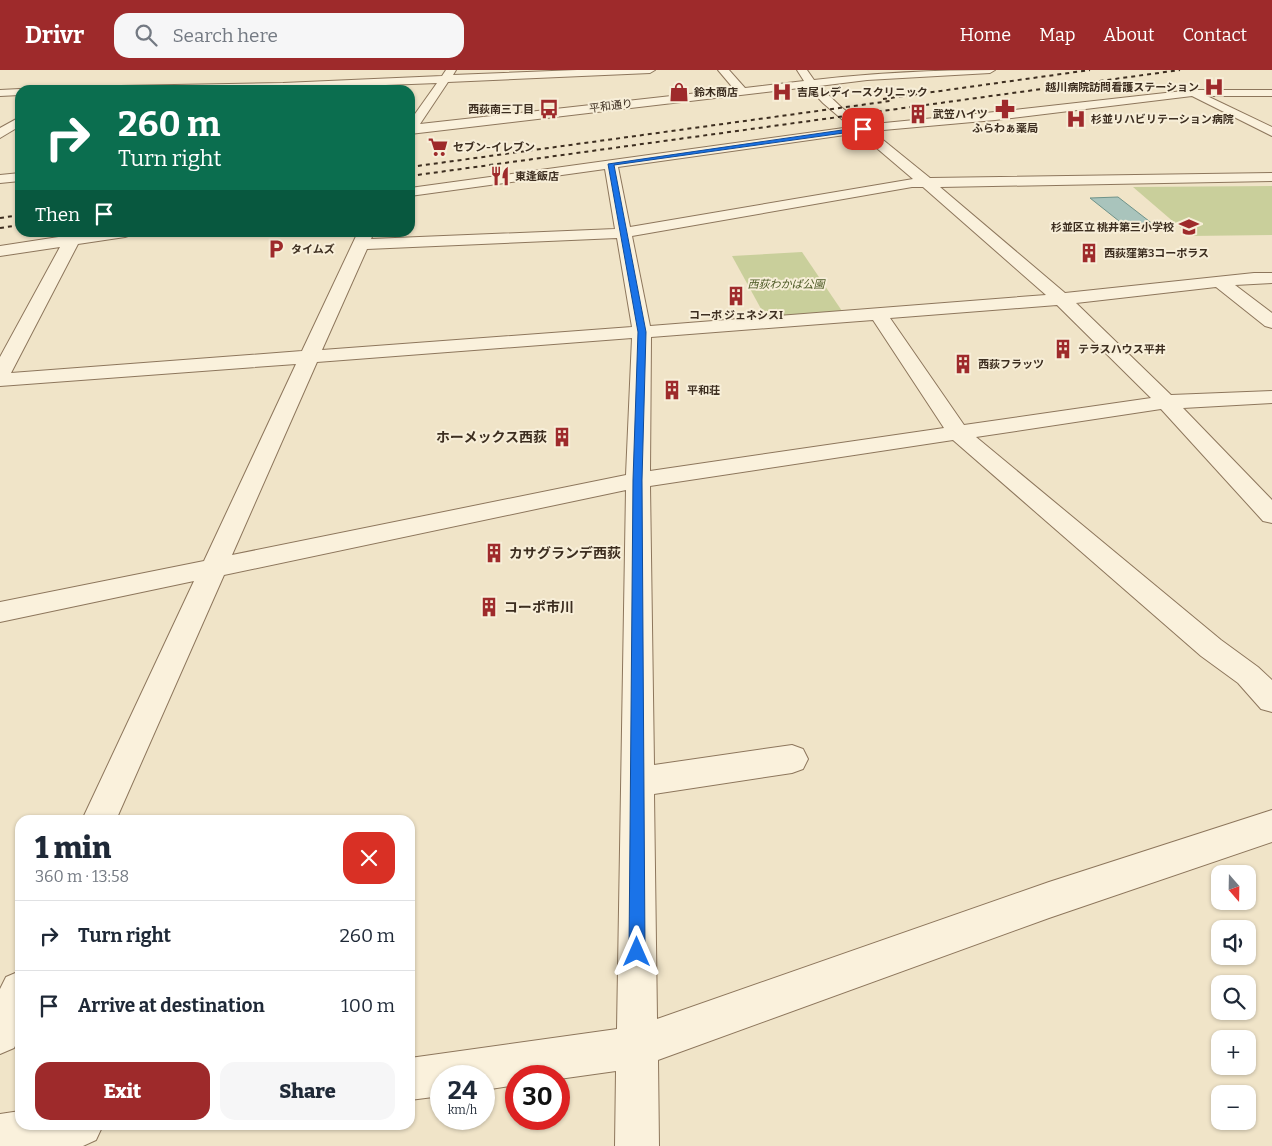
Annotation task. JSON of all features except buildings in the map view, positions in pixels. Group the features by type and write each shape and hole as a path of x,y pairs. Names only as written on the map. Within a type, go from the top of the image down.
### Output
{"street":[{"path":"723,70 742,91"},
{"path":"802,70 810,83 827,101 863,129 1060,299 1167,402 1272,515"},
{"name":"平和通り","path":"415,128 665,96 742,91 887,75 988,70"},
{"path":"320,85 448,75 651,73"},
{"path":"285,85 297,75"},
{"path":"415,122 448,75"},
{"path":"64,85 78,76"},
{"path":"204,85 215,76"},
{"path":"1195,88 1272,132"},
{"path":"415,191 863,129 1195,88 1272,93"},
{"path":"0,93 15,92"},
{"path":"0,118 15,117"},
{"path":"0,134 15,124"},
{"path":"0,142 13,140"},
{"path":"611,164 642,332 638,480 637,1146"},
{"path":"101,815 364,238 625,233 925,182 1272,177"},
{"path":"0,179 15,178"},
{"path":"0,251 92,237"},
{"path":"0,375 72,240"},
{"path":"0,380 878,314 1060,299 1272,278"},
{"path":"1220,282 1272,322"},
{"path":"878,314 958,433 1211,648 1248,675 1272,700"},
{"path":"0,612 214,566 638,480 1167,402 1272,397"},
{"path":"638,782 792,759"},
{"path":"415,1079 637,1047 1049,900 1272,826"},
{"path":"0,1034 15,1002"},
{"path":"0,1136 44,1130"}],"green space":[{"path":"1272,186 1272,235 1190,236 1133,187"},
{"name":"西荻わかば公園","path":"802,252 842,311 766,318 732,256"}],"water":[{"path":"1118,197 1158,228 1129,229 1090,198"}],"railway":[{"path":"883,99 1090,70"},
{"path":"415,175 1180,70"},
{"path":"415,166 890,101"},
{"path":"0,218 15,216"},
{"path":"0,228 15,226"}],"place":[{"name":"越川病院訪問看護ステーション","path":"1214,87"},
{"name":"鈴木商店","path":"679,92"},
{"name":"吉尾レディースクリニック","path":"782,92"},
{"name":"西荻南三丁目","path":"549,109"},
{"name":"ふらわぁ薬局","path":"1005,109"},
{"name":"武笠ハイツ","path":"918,114"},
{"name":"杉並リハビリテーション病院","path":"1076,119"},
{"name":"セブン-イレブン","path":"438,147"},
{"name":"東逢飯店","path":"500,176"},
{"name":"杉並区立 桃井第三小学校","path":"1189,227"},
{"name":"タイムズ","path":"276,249"},
{"name":"西荻窪第3コーポラス","path":"1089,253"},
{"name":"コーポ ジェネシスI","path":"736,296"},
{"name":"テラスハウス平井","path":"1063,349"},
{"name":"西荻フラッツ","path":"963,364"},
{"name":"平和荘","path":"672,390"},
{"name":"ホーメックス西荻","path":"562,437"},
{"name":"カサグランデ西荻","path":"494,553"},
{"name":"コーポ市川","path":"489,607"}],"route":[{"path":"637,952 638,480 642,332 611,164 863,129"}]}
